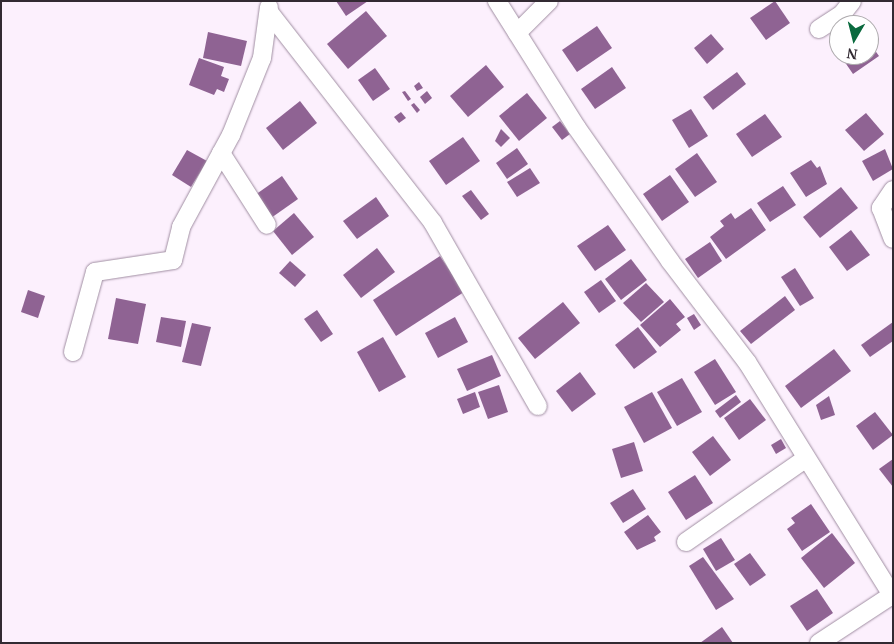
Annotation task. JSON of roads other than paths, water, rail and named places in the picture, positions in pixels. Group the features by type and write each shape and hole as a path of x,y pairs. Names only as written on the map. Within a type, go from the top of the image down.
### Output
{"street":[{"path":"497,1 577,128 670,261 747,362 805,459 892,596 819,643"},
{"path":"517,33 549,1"},
{"path":"819,29 842,14 852,1"},
{"path":"73,352 95,272 173,260 181,227 221,154 262,58 269,7"},
{"path":"269,7 433,223 538,406"},
{"path":"221,154 267,226"},
{"path":"893,190 881,208 893,239"},
{"path":"686,542 805,459"}]}
